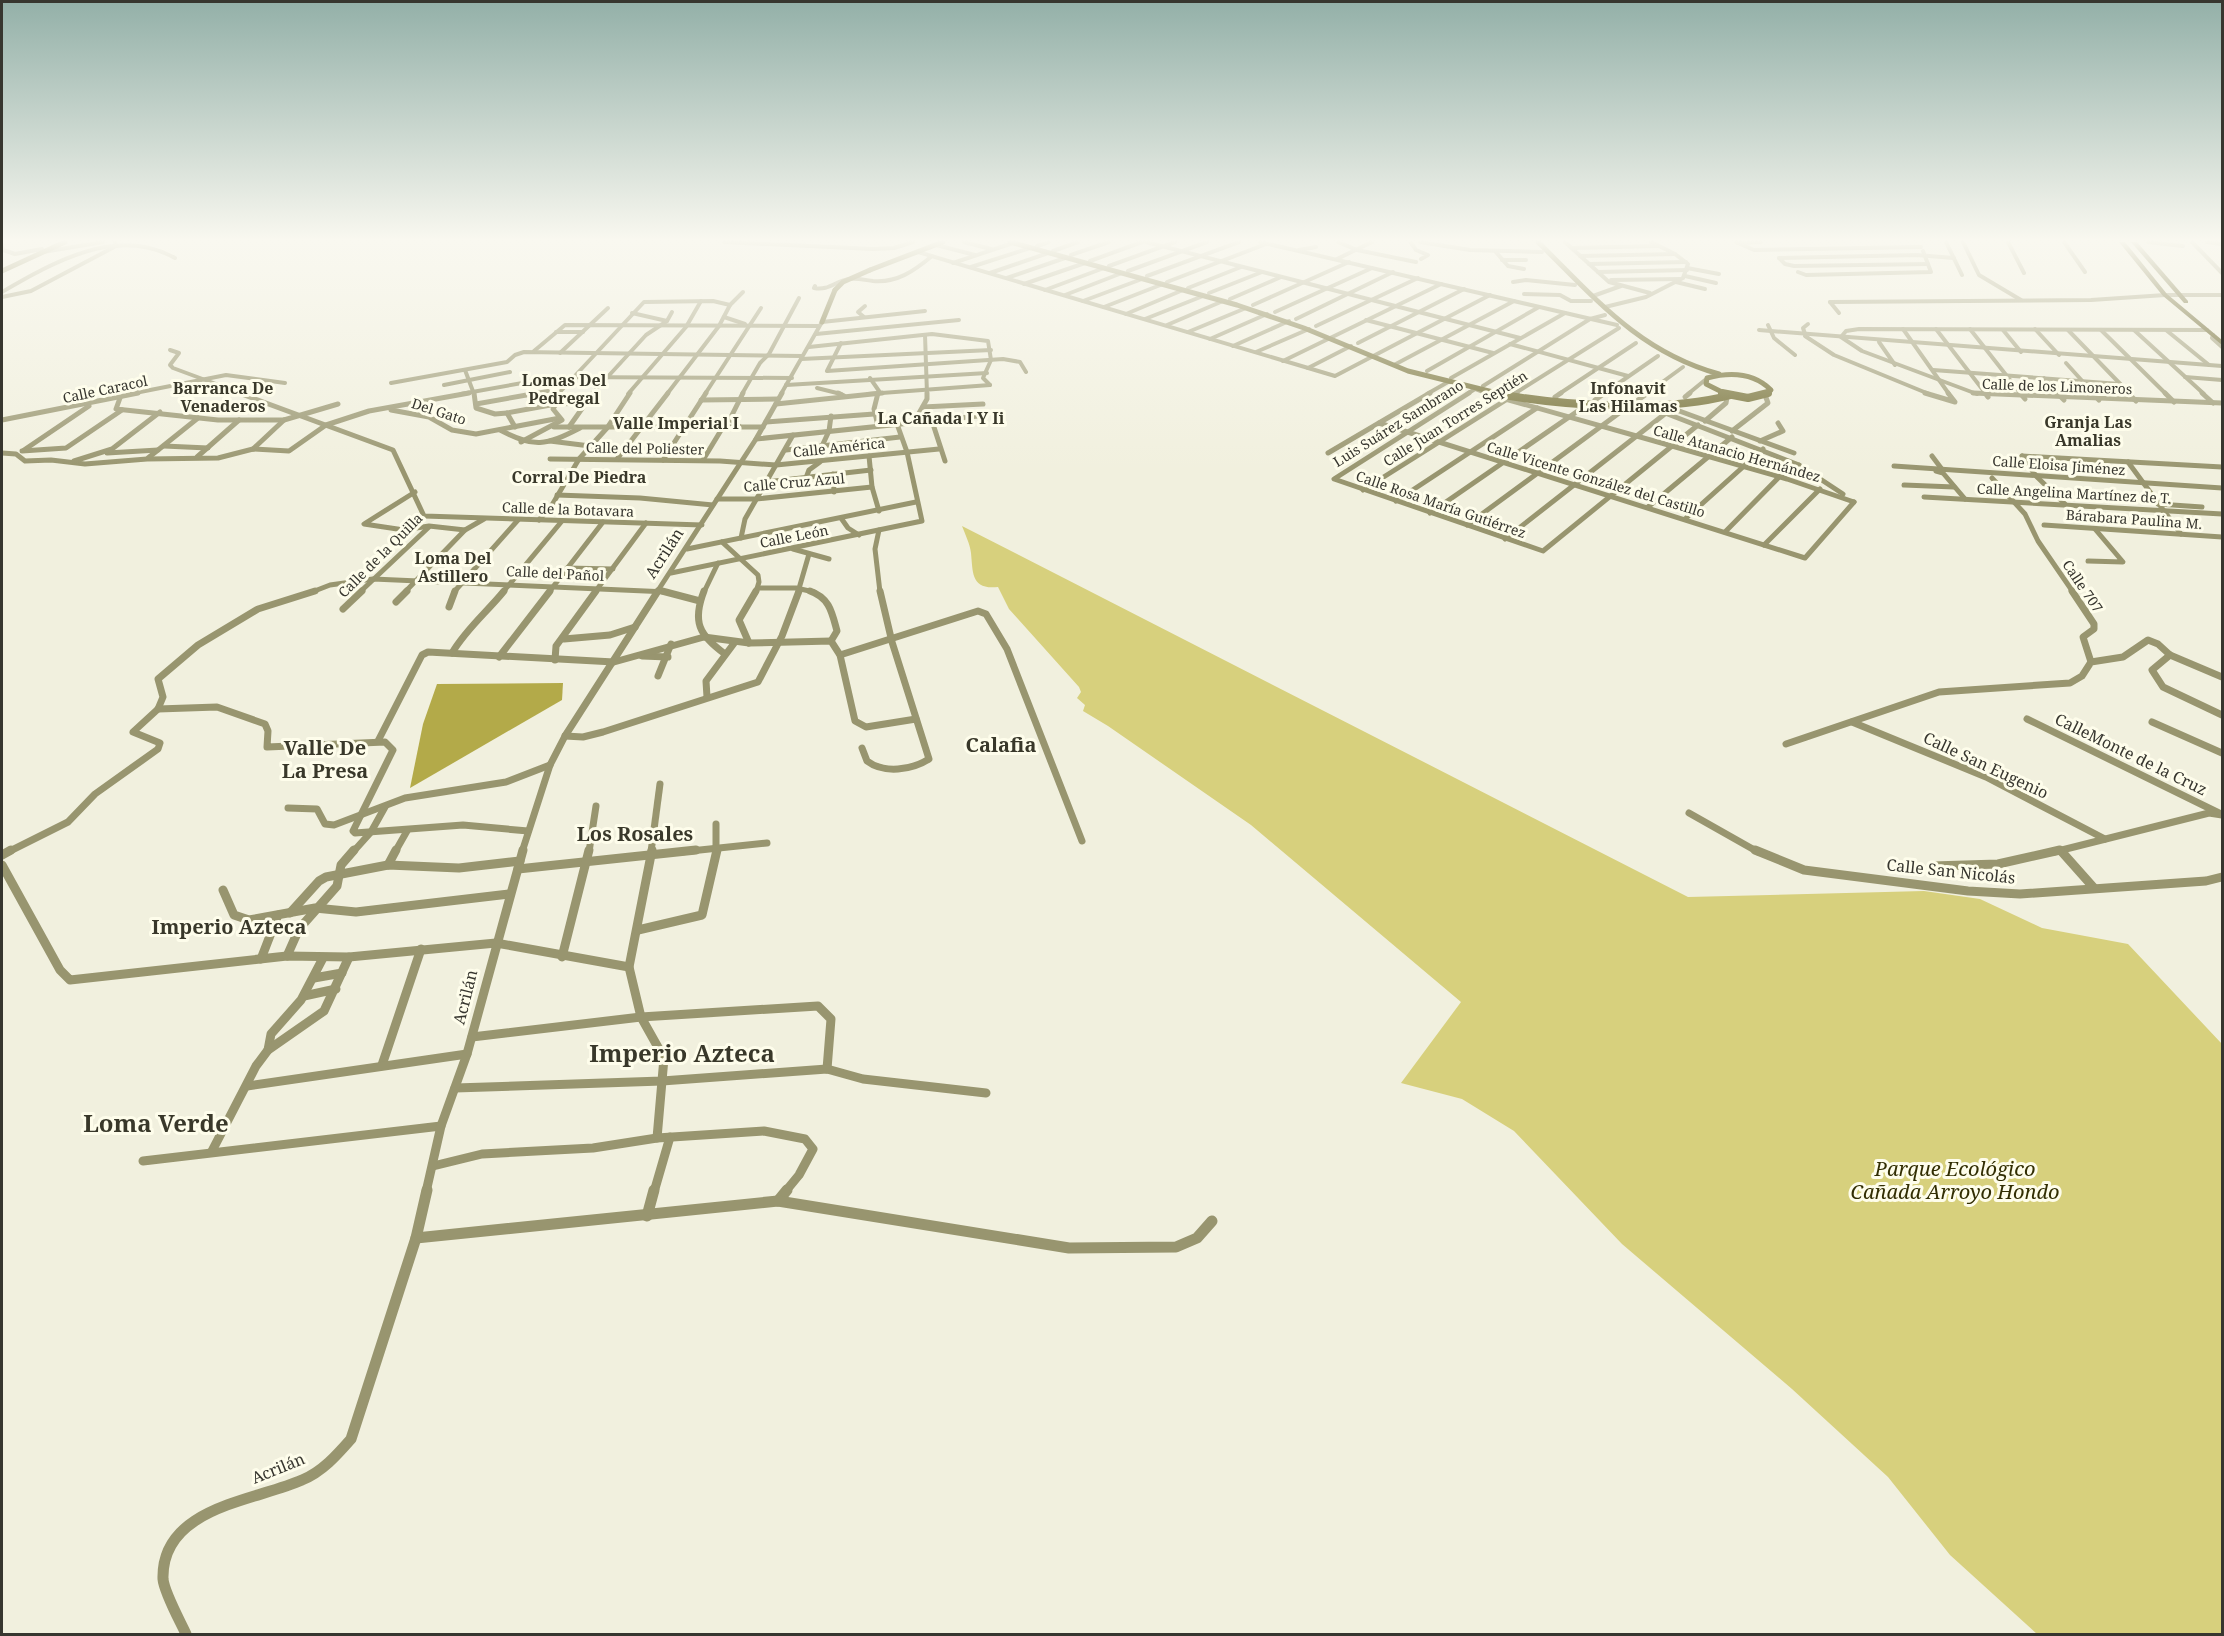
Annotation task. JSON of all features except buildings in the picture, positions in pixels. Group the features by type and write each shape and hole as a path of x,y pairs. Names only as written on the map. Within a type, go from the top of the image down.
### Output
{"main road":[{"path":"2192,318 2223,345"},
{"path":"2206,318 2223,333"}],"street":[{"path":"560,354 598,318"},
{"path":"554,398 628,318"},
{"path":"656,318 667,321"},
{"path":"569,427 584,403 646,335 661,327 668,318"},
{"path":"539,520 579,459 607,428 625,398 646,377 691,318"},
{"path":"617,459 723,318"},
{"path":"727,318 751,326 785,327 893,327 959,320"},
{"path":"663,460 755,318"},
{"path":"740,427 730,417 789,318"},
{"path":"819,327 823,318"},
{"path":"819,327 843,318"},
{"path":"834,321 854,318"},
{"path":"1166,326 1184,318"},
{"path":"1188,333 1223,318"},
{"path":"1210,339 1258,318"},
{"path":"1281,318 1313,327"},
{"path":"1256,352 1331,318"},
{"path":"1283,361 1369,318"},
{"path":"1358,343 1407,318"},
{"path":"1394,365 1402,363 1481,318"},
{"path":"1427,371 1519,318"},
{"path":"1328,453 1493,353 1555,318"},
{"path":"1609,318 1636,343 1706,379 1716,391 1729,396"},
{"path":"1296,319 1351,346 1475,389 1658,404 1729,396 1766,395 1771,390 1761,380 1745,375 1719,374 1679,361 1648,346 1618,318"},
{"path":"1145,319 1335,376 1445,319 1520,338"},
{"path":"1590,319 1618,327"},
{"name":"Luis Suárez Sambrano","path":"1483,386 1590,319"},
{"path":"1366,320 1493,353"},
{"path":"1233,346 1289,321"},
{"path":"534,351 563,325 686,327 740,324"},
{"path":"1808,324 1803,328 1805,335 1834,355 1945,401 1954,402 1904,329"},
{"path":"1768,325 1770,332 1795,355"},
{"name":"Acrilán","path":"186,1635 163,1580 168,1553 180,1533 213,1509 304,1480 333,1460 351,1439 416,1238 441,1126 467,1054 509,894 550,765 565,736 756,439 819,327"},
{"path":"893,327 893,355"},
{"name":"Calle Juan Torres Septién","path":"1364,490 1618,327"},
{"path":"1841,338 1846,331 1854,329 2206,330"},
{"path":"1936,329 1988,397"},
{"path":"1970,329 2025,399"},
{"path":"2003,330 2021,352"},
{"path":"2035,330 2059,355"},
{"path":"2068,330 2136,401"},
{"path":"2101,330 2174,402"},
{"path":"2134,330 2212,403"},
{"path":"2166,330 2209,365"},
{"path":"1760,331 2209,365 2223,368"},
{"path":"556,332 583,332"},
{"path":"914,422 927,399 926,335"},
{"path":"789,404 879,392 987,387 990,385 983,378 991,360 988,341 926,335 809,346"},
{"path":"1333,336 1358,343 1394,365 1450,380 1548,400 1630,405 1716,391"},
{"path":"1841,338 1914,343"},
{"name":"Calle de los Limoneros","path":"1841,338 1855,348 1896,365 1988,397 2223,403"},
{"path":"860,341 862,357"},
{"path":"1879,342 1896,365"},
{"path":"841,343 827,371 1011,359 1023,363 1026,372"},
{"path":"1555,397 1636,343"},
{"path":"1510,345 1628,376"},
{"path":"1308,368 1351,346"},
{"path":"170,350 179,353 170,365 171,367 395,452 415,492 422,515 433,518"},
{"path":"391,383 507,362 519,353 534,351 560,354 697,354 729,357 832,359 958,350 991,350"},
{"path":"958,350 959,362"},
{"path":"1595,400 1658,356"},
{"path":"2066,363 2099,400"},
{"path":"2170,363 2223,368"},
{"path":"1640,402 1683,367"},
{"path":"465,370 474,391 476,408 495,414 556,404 584,403"},
{"path":"863,370 879,392"},
{"path":"1933,370 2121,384"},
{"path":"444,385 510,372"},
{"path":"816,387 925,376 987,373"},
{"path":"1685,397 1706,379 1719,374"},
{"name":"Calle Caracol","path":"2,420 232,375 285,383"},
{"path":"16,454 25,461 51,460 85,464 147,459 227,457 254,449 289,451 298,447 326,425 384,408 422,403 543,379 573,377 752,378 789,381 857,395"},
{"path":"2185,377 2223,380"},
{"path":"2044,378 2064,400"},
{"path":"521,442 561,419 553,409 556,404 554,398 543,379"},
{"path":"813,400 816,387"},
{"path":"492,388 497,401"},
{"name":"Luis Suárez Sambrano","path":"1335,478 1475,389"},
{"name":"Calle Atanacio Hernández","path":"1475,389 1537,409 1820,489 1854,502"},
{"path":"476,404 548,391"},
{"path":"835,391 844,396"},
{"path":"878,426 874,414 874,398 879,392"},
{"path":"1648,507 1768,403 1766,395"},
{"path":"1706,421 1726,403 1729,396"},
{"path":"120,398 115,409 239,420 284,420 338,404"},
{"path":"701,400 777,401 789,404 805,413"},
{"path":"1396,501 1548,400"},
{"path":"1640,402 1698,424 1794,453"},
{"path":"2,453 16,454 22,451 92,403"},
{"path":"923,407 984,404"},
{"path":"1430,513 1588,404"},
{"path":"1658,404 1706,421 1799,465 1854,502"},
{"path":"1467,525 1630,405"},
{"name":"Del Gato","path":"384,408 429,417 458,432 488,432 561,419"},
{"path":"22,451 66,448 122,410"},
{"path":"69,463 103,453 117,446 160,412"},
{"path":"507,413 514,427"},
{"path":"550,427 740,427 764,424 805,413 831,416 874,414"},
{"path":"1505,539 1666,413"},
{"path":"822,446 829,431 831,416"},
{"path":"756,439 978,416"},
{"path":"147,459 198,418"},
{"path":"197,457 239,420"},
{"path":"254,449 284,420"},
{"path":"932,421 939,449 945,461"},
{"name":"Calle Vicente González del Castillo","path":"1379,423 1805,558 1854,502"},
{"path":"1760,441 1783,431 1778,423"},
{"path":"687,549 916,502 916,489 907,452 897,424"},
{"path":"1612,496 1698,424"},
{"path":"703,460 723,427"},
{"path":"549,441 581,428"},
{"path":"501,430 521,442 549,441 590,446"},
{"path":"741,538 745,519 793,435"},
{"path":"786,450 900,437"},
{"path":"51,460 66,452 66,448"},
{"path":"103,453 162,448 208,448"},
{"name":"Calle América","path":"741,463 776,465 939,449"},
{"path":"1685,519 1763,449"},
{"path":"869,456 872,487 879,511"},
{"path":"1932,456 1965,499"},
{"path":"2065,504 2036,476 2022,456 2221,467"},
{"name":"Calle del Poliester","path":"550,459 703,460 741,463"},
{"path":"806,478 809,470 820,461"},
{"path":"2128,462 2181,534"},
{"path":"1725,532 1781,478 1784,472 1799,465"},
{"name":"Calle Eloisa Jiménez","path":"1894,466 2223,488"},
{"path":"766,482 871,470"},
{"path":"1916,470 1941,470"},
{"path":"833,474 834,492"},
{"name":"Calle Rosa María Gutiérrez","path":"1335,478 1540,551 1544,551 1612,496"},
{"path":"1992,478 2014,502"},
{"path":"797,479 799,494"},
{"path":"1904,485 1954,487"},
{"name":"Calle Cruz Azul","path":"557,495 589,499 650,499 675,504 756,499 872,487"},
{"path":"1764,545 1820,489"},
{"path":"415,492 364,524 404,530 429,526 465,530"},
{"name":"Calle Angelina Martínez de T.","path":"1924,497 2223,514"},
{"name":"Calle León","path":"671,573 922,521 916,502"},
{"name":"Calle 707","path":"2014,502 2030,523 2038,541 2094,624 2094,629 2083,637 2091,662"},
{"path":"2158,504 2202,507"},
{"name":"Calle de la Botavara","path":"433,518 702,525"},
{"name":"Calle de la Quilla","path":"344,609 429,526 433,518"},
{"path":"841,518 857,535 874,540"},
{"path":"396,602 420,580 465,530 485,519"},
{"path":"449,607 450,597 518,520"},
{"path":"453,653 463,634 485,614 562,521"},
{"path":"499,657 603,522"},
{"path":"555,660 554,652 646,523"},
{"name":"Bárabara Paulina M.","path":"2044,525 2223,537"},
{"path":"2088,561 2123,562 2096,529"},
{"path":"862,748 867,761 879,768 916,767 929,759 877,580 874,540 879,530"},
{"path":"722,542 738,559 756,570 760,578 759,588 739,620 749,643"},
{"path":"792,549 829,559"},
{"path":"565,736 583,737 603,732 758,682 780,643 801,588 809,554"},
{"path":"718,563 700,601 698,620 704,637 725,654"},
{"path":"567,568 614,569"},
{"name":"Calle del Pañol","path":"158,709 163,697 158,679 191,650 238,619 268,604 293,600 330,585 373,579 466,581 659,590 700,601"},
{"path":"759,588 801,588 829,604 837,631 831,640"},
{"path":"840,655 978,611 991,617 1007,649 1082,841"},
{"path":"564,639 610,635 635,627"},
{"path":"610,635 627,641"},
{"path":"378,741 422,655 428,652 614,662 671,644 704,637 749,643 831,640"},
{"path":"831,640 840,655 855,721 866,727 916,719"},
{"path":"1786,744 1939,692 2066,685 2084,677 2091,662 2116,659 2148,640 2158,644 2170,655 2223,677"},
{"path":"707,697 706,681 735,642"},
{"path":"658,676 668,657 671,644"},
{"path":"2170,655 2152,670 2160,684 2168,690 2223,715"},
{"path":"634,656 668,657"},
{"path":"2,855 68,822 95,794 158,749 160,743 134,732 158,709 209,706 250,717 265,724 268,731 265,746 267,747 385,742 393,750 353,831 407,831 463,825 528,831"},
{"name":"CalleMonte de la Cruz","path":"2027,719 2211,811"},
{"name":"Calle San Eugenio","path":"1852,722 1986,777 2105,839"},
{"path":"2152,722 2223,753"},
{"path":"288,808 317,809 325,824 328,825 385,807 405,798 506,782 550,765"},
{"path":"657,1138 664,1058 641,1017 629,967 651,855 660,784"},
{"path":"562,957 586,861 596,806"},
{"path":"1932,866 1971,868 2062,852 2223,806"},
{"path":"286,956 299,929 315,908 337,886 341,865 371,832 385,807"},
{"path":"2211,811 2222,815"},
{"name":"Calle San Nicolás","path":"1689,813 1765,856 1804,870 1968,891 2020,894 2206,881 2223,877"},
{"path":"638,930 702,915 717,849 716,824"},
{"path":"388,865 407,831"},
{"path":"290,913 319,881 388,865 459,868 519,865 586,861 767,843"},
{"path":"2062,852 2094,888"},
{"path":"2,865 60,970 70,980 286,956 349,957 496,943 562,957 629,967"},
{"path":"223,890 234,915 240,919 315,908 357,912 509,894"},
{"path":"261,959 278,915"},
{"path":"382,1065 421,949"},
{"path":"212,1151 256,1066 268,1050 324,1011 349,957"},
{"path":"268,1050 272,1034 304,996 322,958"},
{"path":"314,978 342,973"},
{"path":"304,996 336,989"},
{"path":"472,1037 641,1017 819,1006 831,1019 827,1069"},
{"path":"279,1025 299,1029"},
{"path":"247,1086 467,1054"},
{"path":"455,1088 662,1081 827,1069 863,1079 986,1093"},
{"path":"143,1161 212,1151 441,1126"},
{"path":"433,1166 482,1155 593,1148 657,1138 764,1131 804,1139 813,1149 799,1175 778,1201"},
{"path":"647,1216 670,1137"},
{"path":"416,1238 778,1201 1069,1248 1176,1247 1197,1238 1212,1221"}],"green space":[{"name":"Parque Ecológico Cañada Arroyo Hondo","path":"962,526 1688,897 1924,891 1980,899 2042,928 2128,944 2222,1044 2222,1634 2037,1634 1950,1555 1888,1477 1792,1389 1622,1244 1514,1131 1462,1099 1401,1083 1461,1002 1251,825 1083,711 1085,705 1077,698 1081,692 1079,687 1009,609 998,587 983,586 975,579 970,546"}],"shaded area":[{"path":"563,683 562,700 410,788 423,724 437,684"}],"district":[{"name":"Lomas Del Pedregal","path":"564,389"},
{"name":"Barranca De Venaderos","path":"223,397"},
{"name":"Infonavit Las Hilamas","path":"1628,397"},
{"name":"La Cañada I Y Ii","path":"941,418"},
{"name":"Valle Imperial I","path":"676,423"},
{"name":"Granja Las Amalias","path":"2088,431"},
{"name":"Corral De Piedra","path":"579,477"},
{"name":"Loma Del Astillero","path":"453,567"},
{"name":"Calafia","path":"1001,744"},
{"name":"Valle De La Presa","path":"325,758"},
{"name":"Los Rosales","path":"635,833"},
{"name":"Imperio Azteca","path":"229,926"},
{"name":"Imperio Azteca","path":"682,1052"},
{"name":"Loma Verde","path":"156,1122"}]}
